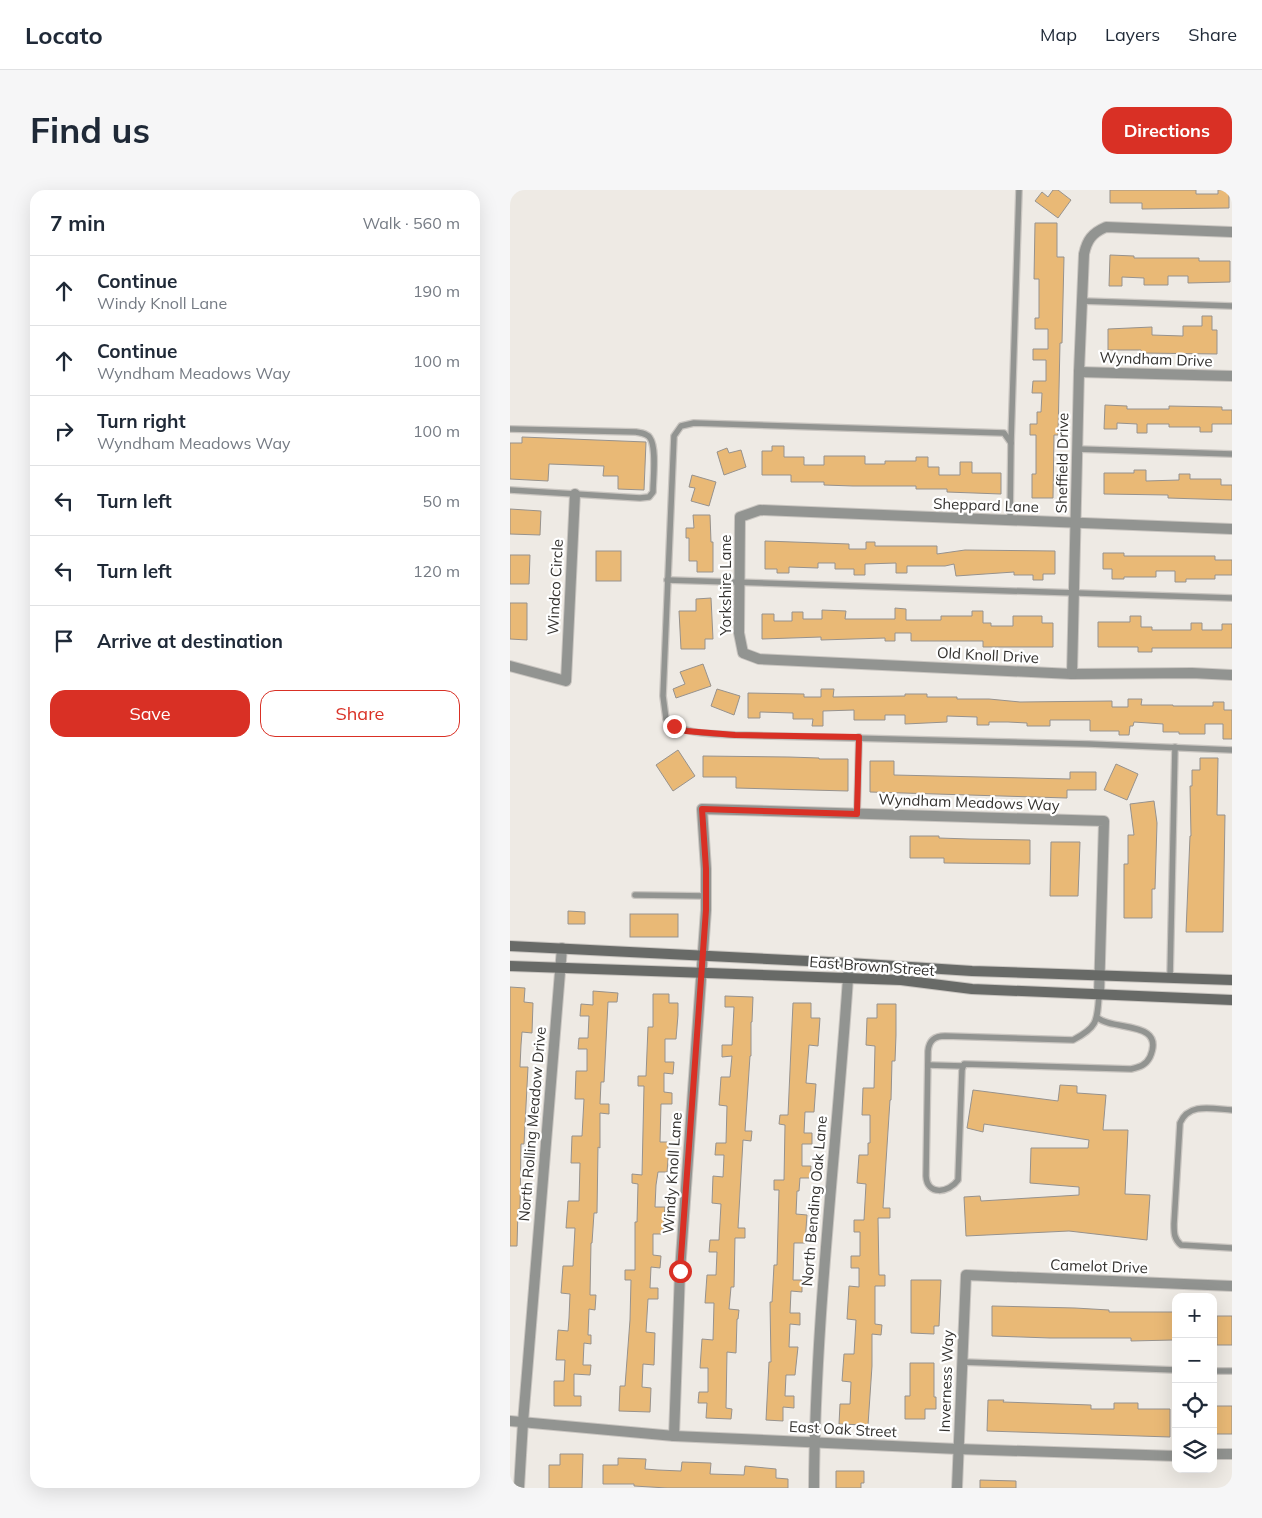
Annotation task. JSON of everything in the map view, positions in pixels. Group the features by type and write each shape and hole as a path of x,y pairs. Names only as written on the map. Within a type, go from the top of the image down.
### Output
{"main road":[{"name":"East Brown Street","path":"510,946 972,971 1232,980"},
{"name":"East Brown Street","path":"510,966 901,980 972,989 1232,1000"}],"street":[{"name":"Sheffield Drive","path":"1072,674 1079,372 1084,254 1090,237 1097,231 1106,228 1232,232"},
{"name":"Wyndham Drive","path":"1079,372 1232,376"},
{"name":"Windco Circle","path":"510,666 566,681 575,494"},
{"name":"Sheppard Lane","path":"740,517 760,510 1232,529"},
{"name":"Yorkshire Lane","path":"740,517 739,633 743,653"},
{"name":"Old Knoll Drive","path":"743,653 759,659 1072,674 1192,673 1232,675"},
{"name":"Wyndham Meadows Way","path":"700,973 706,896 702,809 1104,821 1099,995"},
{"name":"North Rolling Meadow Drive","path":"519,1488 562,948"},
{"name":"North Bending Oak Lane","path":"814,1488 814,1442 822,1295 849,963"},
{"name":"Windy Knoll Lane","path":"674,1436 680,1271 700,973"},
{"name":"Camelot Drive","path":"966,1276 1232,1286"},
{"name":"Inverness Way","path":"956,1488 966,1276"},
{"name":"East Oak Street","path":"510,1421 674,1436 958,1449 1172,1456"},
{"path":"1217,1454 1232,1454"}],"lane":[{"path":"1010,521 1019,190"},
{"path":"1082,301 1232,306"},
{"path":"1011,443 1004,433 694,423 681,426 674,436 663,696 666,719 674,726 686,731 735,735 859,737 1232,750"},
{"path":"510,429 636,432 646,434 651,438 653,446 653,492 652,495 640,498 510,490"},
{"path":"1077,449 1232,454"},
{"path":"667,580 739,584 1232,598"},
{"path":"857,814 859,737"},
{"path":"1170,978 1175,748"},
{"path":"635,895 706,896"},
{"path":"963,1066 958,1180 954,1185 939,1190 931,1189 926,1183 928,1065 929,1044 932,1039 939,1036 1073,1040 1085,1033 1098,1018 1099,995"},
{"path":"928,1065 963,1066 967,1063 1131,1069 1141,1067 1147,1062 1152,1049 1152,1042 1144,1030 1136,1027 1110,1025 1103,1023 1098,1018"},
{"path":"1232,1110 1193,1109 1182,1118 1180,1123 1174,1224 1174,1236 1176,1241 1182,1245 1232,1248"},
{"path":"962,1362 1172,1370"},
{"path":"1217,1371 1232,1371"}],"building":[{"path":"1053,190 1058,190 1071,200 1058,218 1035,201 1042,192 1048,197"},
{"path":"1110,190 1196,190 1196,194 1218,194 1218,190 1229,190 1229,208 1142,209 1142,203 1110,203"},
{"path":"1035,223 1057,223 1057,257 1064,257 1058,435 1054,435 1053,498 1032,498 1032,474 1036,474 1036,435 1030,435 1030,424 1037,424 1037,412 1041,412 1042,393 1032,393 1033,381 1046,381 1046,360 1033,360 1033,349 1048,349 1048,329 1035,329 1035,318 1039,318 1039,279 1034,279"},
{"path":"1110,255 1134,256 1134,258 1199,258 1199,261 1230,261 1230,282 1188,283 1188,276 1168,276 1168,285 1144,285 1144,278 1122,277 1122,286 1109,286"},
{"path":"1202,316 1212,316 1212,330 1217,330 1217,354 1141,353 1141,350 1108,350 1108,329 1152,327 1152,335 1183,336 1183,326 1202,326"},
{"path":"1105,405 1127,406 1127,409 1169,409 1169,406 1222,407 1222,410 1232,410 1232,424 1212,424 1212,432 1200,432 1200,427 1169,427 1169,424 1147,424 1147,433 1137,433 1137,424 1117,423 1117,429 1104,429"},
{"path":"522,437 646,442 644,490 618,489 618,476 603,476 604,466 549,464 548,481 510,479 510,443 522,443"},
{"path":"772,446 784,446 784,457 804,457 804,465 824,465 824,456 865,456 865,464 885,464 885,461 916,461 916,457 928,457 928,467 939,467 939,475 960,475 960,462 972,462 972,473 1001,473 1001,494 947,492 947,489 916,489 916,486 853,486 824,485 824,482 791,482 791,475 762,475 762,451 772,451"},
{"path":"727,448 729,453 741,450 746,467 724,475 717,452"},
{"path":"1134,470 1146,470 1146,481 1179,480 1179,474 1190,474 1190,479 1221,479 1221,485 1232,485 1232,500 1168,498 1168,495 1104,494 1104,473 1134,473"},
{"path":"692,475 716,482 709,506 691,501 695,488 689,487"},
{"path":"510,509 541,511 540,535 510,534"},
{"path":"693,515 710,515 711,542 713,542 713,572 697,572 697,561 689,561 689,538 686,538 686,528 694,528"},
{"path":"765,541 849,544 849,549 866,549 866,542 875,542 875,546 937,546 937,554 965,550 1055,551 1055,574 1043,574 1043,580 1033,580 1033,575 1014,575 1014,572 956,576 954,564 945,566 907,566 907,573 896,573 896,563 865,564 865,575 854,575 854,569 835,569 835,563 818,563 818,568 789,567 789,573 777,573 777,569 765,569"},
{"path":"596,551 621,551 621,581 596,581"},
{"path":"1103,553 1124,553 1124,556 1215,556 1215,560 1232,560 1232,575 1215,575 1215,579 1186,579 1186,582 1175,582 1175,571 1156,571 1156,577 1112,579 1112,569 1103,569"},
{"path":"510,555 530,555 529,584 510,584"},
{"path":"711,598 713,639 705,639 705,649 681,649 679,611 696,611 696,599"},
{"path":"510,603 527,603 527,640 510,639"},
{"path":"895,608 906,609 906,620 941,620 941,616 972,616 972,611 983,611 983,623 991,623 991,626 1013,626 1013,616 1042,616 1042,623 1053,623 1053,647 983,647 983,641 911,641 911,633 895,633 895,641 885,641 885,638 821,640 821,637 762,639 762,614 774,614 774,621 792,621 792,612 803,612 803,619 822,619 822,610 846,611 845,619 895,619"},
{"path":"1130,616 1141,616 1141,627 1152,627 1152,630 1191,630 1191,623 1202,623 1202,630 1222,630 1222,624 1232,624 1232,648 1152,648 1152,652 1138,652 1138,647 1098,647 1098,622 1130,622"},
{"path":"703,664 711,686 676,698 673,689 685,684 680,672"},
{"path":"717,689 740,696 734,715 711,706"},
{"path":"821,689 834,689 833,697 927,694 927,697 957,697 957,699 989,699 1020,702 1112,701 1112,707 1128,707 1128,699 1142,699 1141,705 1173,706 1213,706 1213,702 1224,702 1224,710 1232,710 1232,739 1223,739 1223,724 1205,724 1205,734 1179,734 1179,732 1163,732 1163,724 1134,722 1133,726 1130,726 1129,735 1119,735 1119,731 1090,731 1090,720 1050,720 1050,726 1027,726 1027,723 1008,722 989,722 989,725 977,725 977,717 947,716 947,722 905,724 905,715 885,715 885,720 854,720 854,710 823,711 823,726 812,726 813,719 793,719 793,713 760,712 760,718 748,718 748,693 804,694 804,697 821,697"},
{"path":"678,750 695,776 673,791 656,765"},
{"path":"703,756 848,759 848,791 736,788 736,777 703,777"},
{"path":"1200,758 1218,758 1217,815 1225,815 1223,932 1186,932 1191,836 1190,786 1192,786 1192,770 1200,770"},
{"path":"870,761 894,761 894,775 1070,779 1070,772 1096,772 1096,790 1067,790 1067,798 870,792"},
{"path":"1116,764 1138,774 1127,800 1104,790"},
{"path":"1154,801 1157,823 1155,889 1152,889 1152,918 1124,918 1124,864 1128,864 1128,835 1134,835 1130,804"},
{"path":"910,836 1030,840 1030,864 944,863 944,858 910,858"},
{"path":"1051,842 1080,842 1078,896 1050,896"},
{"path":"568,911 585,912 585,924 568,924"},
{"path":"630,914 678,914 678,937 630,937"},
{"path":"510,987 525,988 524,1002 533,1003 532,1033 522,1032 521,1045 520,1067 528,1067 524,1144 521,1144 520,1209 518,1209 517,1246 510,1246"},
{"path":"593,991 618,993 617,1002 608,1002 604,1082 601,1082 600,1104 609,1104 609,1114 600,1113 597,1213 594,1213 591,1243 590,1295 596,1295 595,1310 589,1309 588,1335 591,1335 591,1344 584,1343 583,1365 591,1365 590,1375 574,1374 574,1396 581,1396 581,1406 554,1406 554,1381 564,1381 565,1360 556,1360 558,1330 568,1331 569,1318 570,1294 561,1293 563,1266 573,1266 575,1228 566,1228 568,1201 579,1201 580,1163 571,1163 572,1136 582,1136 584,1099 575,1099 576,1071 587,1071 587,1049 578,1049 579,1038 588,1038 589,1016 580,1016 581,1004 593,1005"},
{"path":"653,994 669,994 669,1003 678,1003 676,1039 665,1039 665,1062 674,1062 673,1074 664,1073 664,1092 672,1093 672,1104 661,1104 660,1142 668,1142 668,1160 667,1172 658,1172 656,1185 655,1207 665,1207 663,1234 653,1234 653,1255 661,1256 660,1268 651,1267 650,1288 658,1288 658,1299 648,1299 646,1332 655,1333 654,1365 643,1364 642,1387 651,1388 650,1412 619,1411 620,1386 625,1386 630,1320 631,1280 625,1280 625,1270 635,1270 635,1222 637,1222 638,1184 632,1183 632,1174 642,1175 644,1086 638,1086 638,1076 646,1076 648,1027 653,1027"},
{"path":"725,996 753,997 751,1056 745,1131 752,1131 751,1141 743,1140 738,1228 745,1228 745,1238 735,1238 734,1287 731,1287 729,1309 739,1310 736,1353 727,1352 726,1408 732,1409 731,1419 706,1418 707,1403 698,1403 699,1392 708,1392 708,1368 700,1368 702,1339 713,1340 714,1303 705,1303 707,1275 716,1275 717,1252 709,1252 710,1240 719,1240 721,1204 712,1203 713,1176 723,1177 724,1155 715,1155 716,1143 726,1143 727,1106 719,1105 721,1077 730,1077 732,1056 722,1057 722,1045 732,1045 734,1007 725,1007"},
{"path":"793,1003 811,1003 811,1018 820,1018 818,1046 809,1045 806,1083 816,1084 814,1112 805,1112 804,1133 812,1133 812,1144 802,1144 802,1166 811,1166 810,1178 800,1178 799,1191 797,1191 796,1214 807,1215 805,1243 794,1243 793,1280 802,1280 802,1292 791,1291 790,1313 800,1313 800,1325 790,1324 789,1347 798,1347 795,1375 786,1375 785,1396 794,1396 794,1408 783,1407 783,1421 766,1420 769,1362 771,1362 770,1302 772,1302 774,1265 777,1265 779,1190 774,1190 774,1180 784,1180 785,1125 779,1124 780,1115 788,1115"},
{"path":"877,1004 896,1004 895,1061 892,1061 883,1208 890,1208 890,1218 878,1218 879,1275 885,1275 885,1286 875,1286 875,1324 882,1325 881,1335 872,1334 868,1425 839,1424 840,1404 850,1404 851,1382 842,1381 844,1354 854,1354 856,1320 847,1319 849,1286 859,1287 859,1268 851,1268 851,1256 860,1256 860,1232 854,1232 854,1220 864,1220 866,1184 857,1183 859,1155 868,1155 868,1143 870,1143 870,1115 862,1115 863,1088 874,1088 875,1046 866,1045 867,1018 877,1018"},
{"path":"1060,1085 1077,1086 1077,1093 1106,1095 1103,1130 1128,1130 1125,1194 1150,1195 1147,1240 1069,1231 966,1236 964,1197 980,1196 981,1201 1079,1195 1079,1187 1030,1183 1031,1148 1088,1148 1089,1140 984,1124 983,1132 967,1128 973,1090 1058,1101"},
{"path":"911,1280 941,1280 939,1326 934,1326 934,1334 911,1333"},
{"path":"992,1306 1075,1308 1109,1310 1109,1312 1172,1312 1172,1340 1131,1341 1131,1338 992,1336"},
{"path":"1217,1316 1232,1316 1232,1345 1217,1345"},
{"path":"910,1363 934,1363 936,1409 925,1409 925,1419 905,1419 905,1396 910,1396"},
{"path":"988,1400 1091,1405 1091,1409 1114,1409 1114,1403 1138,1403 1138,1409 1170,1409 1170,1437 987,1431"},
{"path":"1217,1406 1232,1406 1232,1434 1217,1434"},
{"path":"560,1454 583,1454 582,1488 549,1488 549,1465 560,1465"},
{"path":"618,1458 646,1459 645,1469 658,1470 681,1471 682,1462 711,1463 710,1474 744,1475 745,1466 776,1469 776,1478 788,1479 788,1488 667,1488 634,1486 634,1484 603,1484 603,1465 618,1465"},
{"path":"836,1471 864,1471 864,1483 861,1483 861,1488 836,1488"},
{"path":"980,1480 1016,1481 1016,1488 980,1488"}],"route":[{"path":"674,726 686,731 735,735 859,737 857,814 702,809 706,869 706,910 680,1271"}]}
